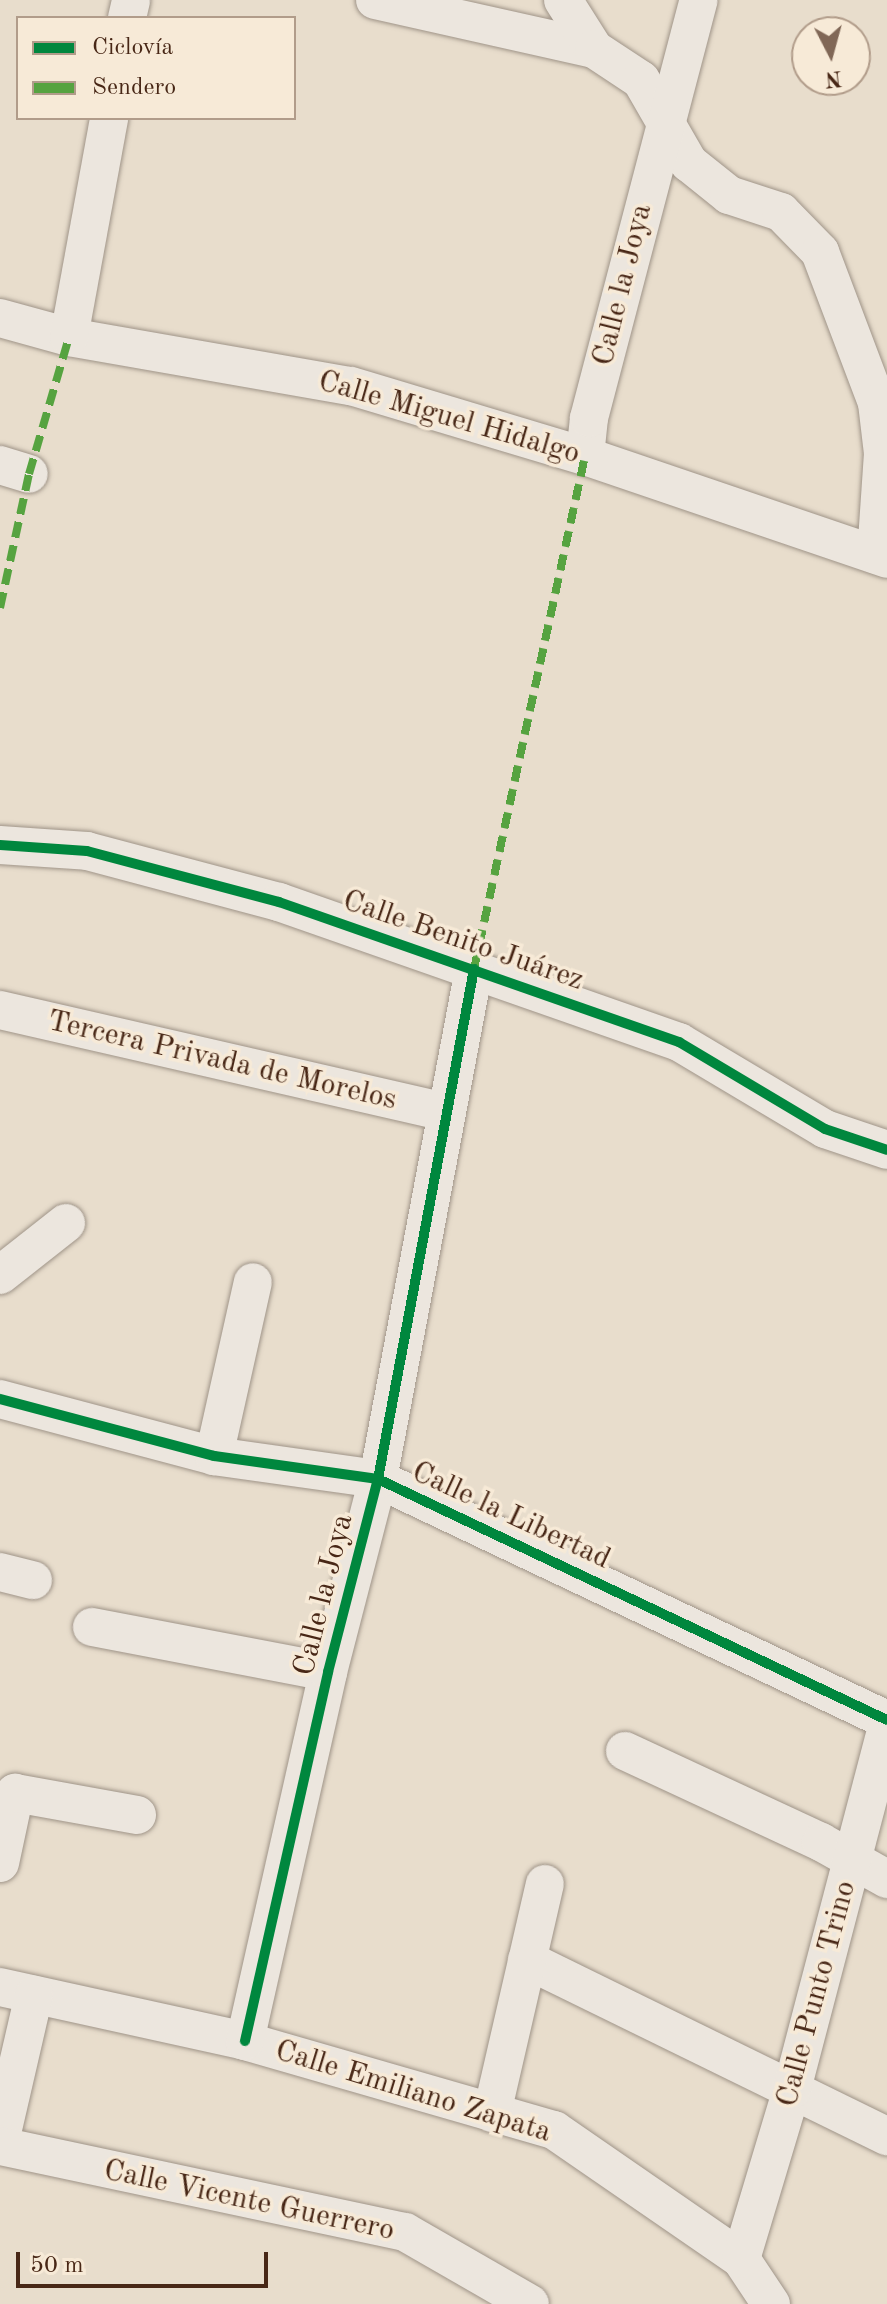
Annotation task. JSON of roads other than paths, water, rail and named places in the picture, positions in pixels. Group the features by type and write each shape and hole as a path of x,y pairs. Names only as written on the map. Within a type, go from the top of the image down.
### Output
{"street":[{"path":"375,0 594,49 641,80 666,116 689,163 729,195 781,212 820,252 855,357 882,403 882,557"},
{"path":"563,0 594,49"},
{"name":"Calle la Joya","path":"585,456 589,418 699,0"},
{"path":"69,337 109,120"},
{"name":"Calle Miguel Hidalgo","path":"0,318 69,337 351,386 585,456 882,557"},
{"name":"Calle Benito Juárez","path":"0,845 102,855 279,902 474,969 679,1042 825,1129 887,1150"},
{"name":"Calle la Joya","path":"245,2041 328,1672 378,1479 474,969"},
{"name":"Tercera Privada de Morelos","path":"0,1010 445,1112"},
{"path":"0,1275 66,1223"},
{"path":"214,1456 253,1282"},
{"name":"Calle la Libertad","path":"0,1399 214,1456 378,1479 887,1720"},
{"path":"92,1627 328,1672"},
{"name":"Calle Punto Trino","path":"741,2259 792,2089 887,1727"},
{"path":"625,1751 854,1859 887,1879"},
{"path":"0,1863 15,1793 137,1815"},
{"path":"492,2113 545,1884"},
{"path":"527,1960 887,2136"},
{"path":"0,2144 17,1991"},
{"name":"Calle Emiliano Zapata","path":"17,1991 245,2041 554,2130 741,2259 771,2304"},
{"name":"Calle Vicente Guerrero","path":"0,2144 405,2232 530,2304"}]}
